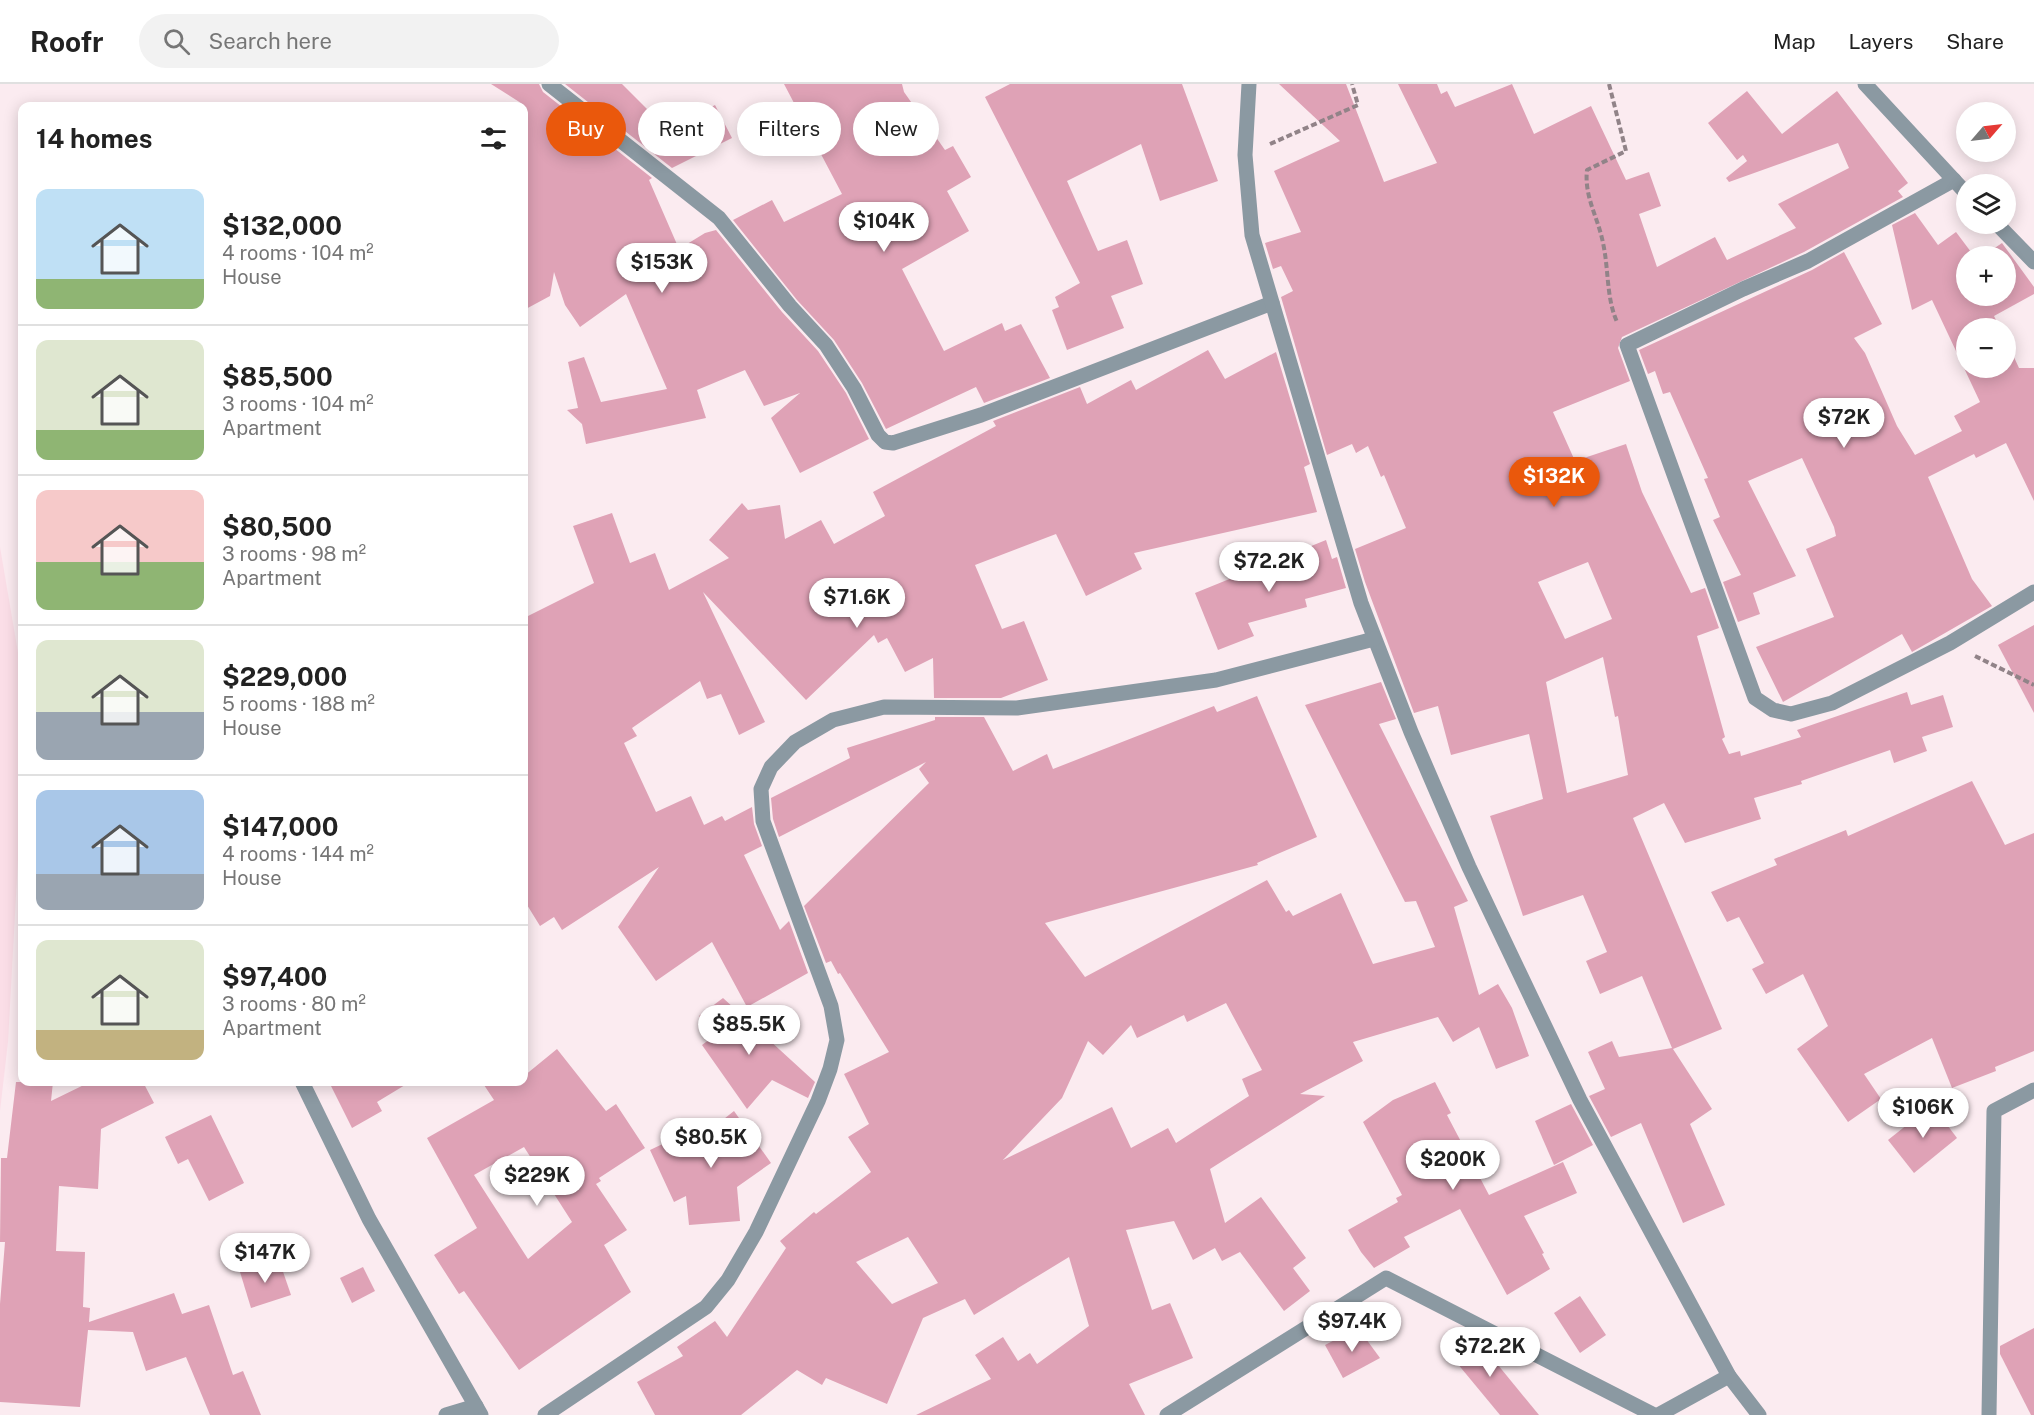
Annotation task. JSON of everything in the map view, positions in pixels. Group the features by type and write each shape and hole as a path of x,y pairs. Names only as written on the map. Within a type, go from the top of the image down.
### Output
{"street":[{"path":"549,84 719,218 790,306 826,345 854,388 878,435 885,442 893,443 981,415 1272,303"},
{"path":"1249,84 1245,155 1252,235 1361,603 1374,639 1469,867 1575,1090 1729,1376 1759,1415"},
{"path":"1865,84 1954,180 1808,261 1733,293 1627,345 1755,698 1773,710 1791,714 1832,702 1950,643 2034,592"},
{"path":"2007,234 2034,262"},
{"path":"545,1415 706,1307 728,1280 756,1232 826,1079 837,1040 831,1006 763,821 761,789 771,767 795,742 834,720 884,707 1017,708 1107,696 1216,680 1374,639"},
{"path":"304,1086 369,1219 478,1411 446,1415"},
{"path":"1989,1415 1994,1111 2034,1090"},
{"path":"1167,1415 1386,1278 1656,1415 1729,1376"}],"path":[{"path":"1245,155 1358,105 1352,84"},
{"path":"1609,84 1626,151 1587,170 1585,187 1603,242 1610,306 1627,345"},
{"path":"1950,643 2034,685"}],"shaded area":[{"path":"0,547 18,653 18,860 8,1042 0,1111"}],"building":[{"path":"491,84 539,84 543,92 556,102 546,102 546,156 624,156 652,178 649,180 679,249 705,233 716,230 782,312 818,351 846,393 869,439 800,473 771,418 800,393 764,406 745,370 697,390 706,418 586,444 582,424 567,410 578,408 568,362 584,357 601,402 667,389 626,294 580,327 565,305 554,272 550,296 528,308 528,102 519,102"},
{"path":"565,84 622,84 640,102 638,102 638,141 626,132 626,102 588,102"},
{"path":"784,84 902,84 904,92 911,102 853,102 853,156 939,156 939,142 945,150 953,146 971,177 947,191 969,231 902,269 944,351 1002,323 1005,331 1021,324 1050,378 984,403 976,387 886,429 862,383 834,340 797,300 733,220 772,200 784,222 842,194 822,156 841,156 841,102 793,102"},
{"path":"1010,84 1182,84 1218,181 1160,201 1141,144 1067,181 1098,251 1127,240 1143,284 1111,296 1124,328 1067,350 1052,310 1059,307 1055,297 1080,283 985,97"},
{"path":"1279,84 1346,84 1384,182 1437,163 1398,84 1437,84 1441,94 1447,91 1455,107 1512,84 1534,134 1591,106 1626,180 1649,172 1661,206 1639,214 1657,267 1715,237 1727,260 1796,228 1778,204 1849,168 1838,143 1729,182 1726,178 1747,161 1743,155 1737,160 1708,123 1747,91 1782,134 1837,91 1908,183 1898,191 1903,197 1804,252 1622,337 1618,348 1630,381 1553,412 1575,461 1626,444 1642,492 1691,593 1705,588 1719,628 1697,636 1725,737 1722,739 1729,754 1740,751 1741,756 1801,737 1797,730 1907,692 1911,705 1943,695 1953,727 1922,737 1927,751 1894,763 1890,750 1801,781 1802,784 1754,798 1761,819 1685,843 1664,803 1633,818 1722,1029 1673,1049 1712,1109 1690,1124 1725,1205 1683,1223 1641,1123 1611,1137 1589,1096 1605,1089 1588,1052 1612,1041 1619,1057 1672,1048 1642,976 1600,994 1586,961 1607,952 1583,895 1523,916 1490,816 1543,799 1529,734 1451,755 1438,706 1414,713 1365,582 1355,549 1406,528 1384,475 1381,477 1368,446 1356,453 1352,444 1327,455 1281,297 1293,291 1281,266 1273,269 1265,243 1301,232 1274,171 1340,141","holes":["1588,562 1612,619 1565,639 1538,582","1603,657 1615,717 1618,716 1628,775 1567,793 1546,682"]},
{"path":"725,124 732,138 725,142"},
{"path":"657,156 696,156 672,168"},
{"path":"1915,213 1938,245 1956,232 1966,246 1956,246 1956,306 2012,306 1994,316 1995,318 1956,318 1956,351 1932,300 1912,310 1892,225"},
{"path":"1844,252 1882,324 1854,338 1865,353 1897,426 1915,455 1962,431 1954,416 1980,402 1969,378 2016,378 2016,362 2019,368 2034,368 2034,501 2006,443 1976,458 1974,454 1928,477 1972,579 1992,606 1912,652 1902,634 1783,702 1756,647 1834,617 1806,549 1836,536 1834,527 1802,458 1748,481 1796,576 1753,593 1760,614 1738,622 1723,582 1741,575 1713,520 1720,517 1704,479 1708,478 1670,392 1663,394 1655,371 1648,374 1639,350 1812,270"},
{"path":"2016,262 2034,287 2034,294 2016,304"},
{"path":"1208,350 1225,379 1276,352 1310,464 1304,467 1317,512 1134,553 1142,569 1086,596 1056,534 975,565 1002,629 1024,621 1048,680 1001,698 934,698 933,658 905,672 887,638 878,643 874,635 806,700 703,592 765,722 739,735 721,694 707,699 700,681 632,728 637,736 624,743 656,812 691,796 704,825 722,816 725,821 752,807 754,824 762,846 744,855 780,930 789,921 808,973 747,1007 712,942 656,981 618,927 659,867 562,930 554,917 540,926 528,906 528,616 594,583 573,526 612,513 630,563 655,553 669,590 729,558 709,540 742,503 748,510 780,505 785,539 821,520 834,544 885,516 873,492 996,426 993,421 1080,387 1087,404 1131,380 1136,390"},
{"path":"1326,540 1332,559 1337,557 1346,588 1305,599 1307,607 1248,623 1254,636 1218,650 1195,593"},
{"path":"2034,625 2034,713 1998,645"},
{"path":"1381,682 1396,719 1379,724 1468,901 1454,907 1479,995 1498,984 1512,1008 1529,1056 1496,1069 1479,1027 1453,1042 1438,1017 1353,1042 1363,1061 1300,1094 1325,1096 1210,1169 1225,1223 1261,1197 1306,1258 1293,1268 1310,1291 1284,1311 1240,1252 1222,1261 1215,1248 1193,1260 1174,1221 1126,1230 1152,1310 1170,1303 1193,1358 1129,1384 1145,1415 916,1415 991,1379 975,1355 1003,1337 1018,1361 1030,1353 1037,1364 1089,1326 1069,1257 974,1315 965,1299 923,1318 887,1404 826,1378 822,1385 797,1370 741,1415 655,1415 637,1382 683,1356 677,1347 715,1321 727,1337 786,1248 780,1241 814,1212 816,1214 871,1172 848,1137 869,1124 844,1074 889,1052 840,973 838,974 831,961 826,963 804,906 929,783 919,769 926,762 779,837 773,819 771,798 850,758 847,748 935,720 935,717 984,717 1013,771 1047,754 1053,769 1214,706 1217,712 1257,696 1317,837 1257,863 1258,865 1045,923 1085,977 1267,880 1286,912 1289,910 1293,916 1341,893 1373,964 1435,947 1416,901 1405,902 1305,705","holes":["1226,1003 1262,1070 1242,1079 1249,1096 1176,1143 1168,1128 1131,1148 1112,1107 1003,1160 1062,1098 1088,1041 1103,1055 1131,1025 1137,1038 1184,1015 1187,1022","908,1237 938,1283 892,1304 856,1262"]},
{"path":"1972,781 2005,845 2034,833 2034,1051 1995,1067 1996,1071 1952,1088 1932,1038 1864,1074 1881,1099 1848,1122 1797,1049 1828,1026 1803,974 1766,994 1752,969 1764,963 1739,917 1727,922 1711,892 1777,865 1774,859 1846,830 1848,836"},
{"path":"723,998 815,1082 808,1098 772,1080 747,1109 702,1045 714,1036 699,1016"},
{"path":"557,1049 606,1111 616,1104 645,1148 599,1178 601,1181 596,1184 627,1230 604,1245 631,1292 519,1370 464,1291 459,1294 434,1255 477,1228 427,1138 494,1100 485,1086 528,1086 528,1073","holes":["524,1147 572,1222 528,1259 474,1175"]},
{"path":"16,1082 18,1086 53,1086 51,1101 82,1086 145,1086 154,1103 101,1129 98,1189 59,1186 56,1251 85,1252 83,1307 90,1308 89,1322 174,1293 182,1314 209,1305 233,1375 243,1371 261,1415 210,1415 186,1357 146,1371 133,1332 88,1330 80,1407 0,1402 0,1304 5,1242 0,1242 1,1158 7,1158"},
{"path":"1435,1082 1451,1113 1447,1115 1489,1195 1563,1162 1577,1193 1524,1216 1550,1269 1507,1295 1460,1209 1404,1237 1410,1247 1374,1268 1348,1230 1398,1202 1396,1198 1402,1195 1363,1122 1393,1100"},
{"path":"331,1086 403,1086 377,1102 382,1111 352,1128"},
{"path":"1571,1104 1593,1145 1554,1165 1535,1121"},
{"path":"1932,1105 1957,1138 1914,1173 1888,1140"},
{"path":"734,1111 771,1163 737,1187 740,1221 689,1225 686,1196 674,1202 650,1150 711,1121 715,1126"},
{"path":"211,1115 244,1183 209,1201 188,1159 178,1164 165,1137"},
{"path":"269,1263 280,1263 291,1295 251,1308 240,1272"},
{"path":"363,1267 375,1291 352,1303 340,1278"},
{"path":"1580,1296 1606,1335 1580,1353 1554,1313"},
{"path":"1358,1328 1380,1358 1343,1378 1325,1345"},
{"path":"2034,1328 2034,1415 2031,1415 2000,1354 2000,1346"},
{"path":"1471,1332 1539,1415 1500,1415 1447,1351"}]}
